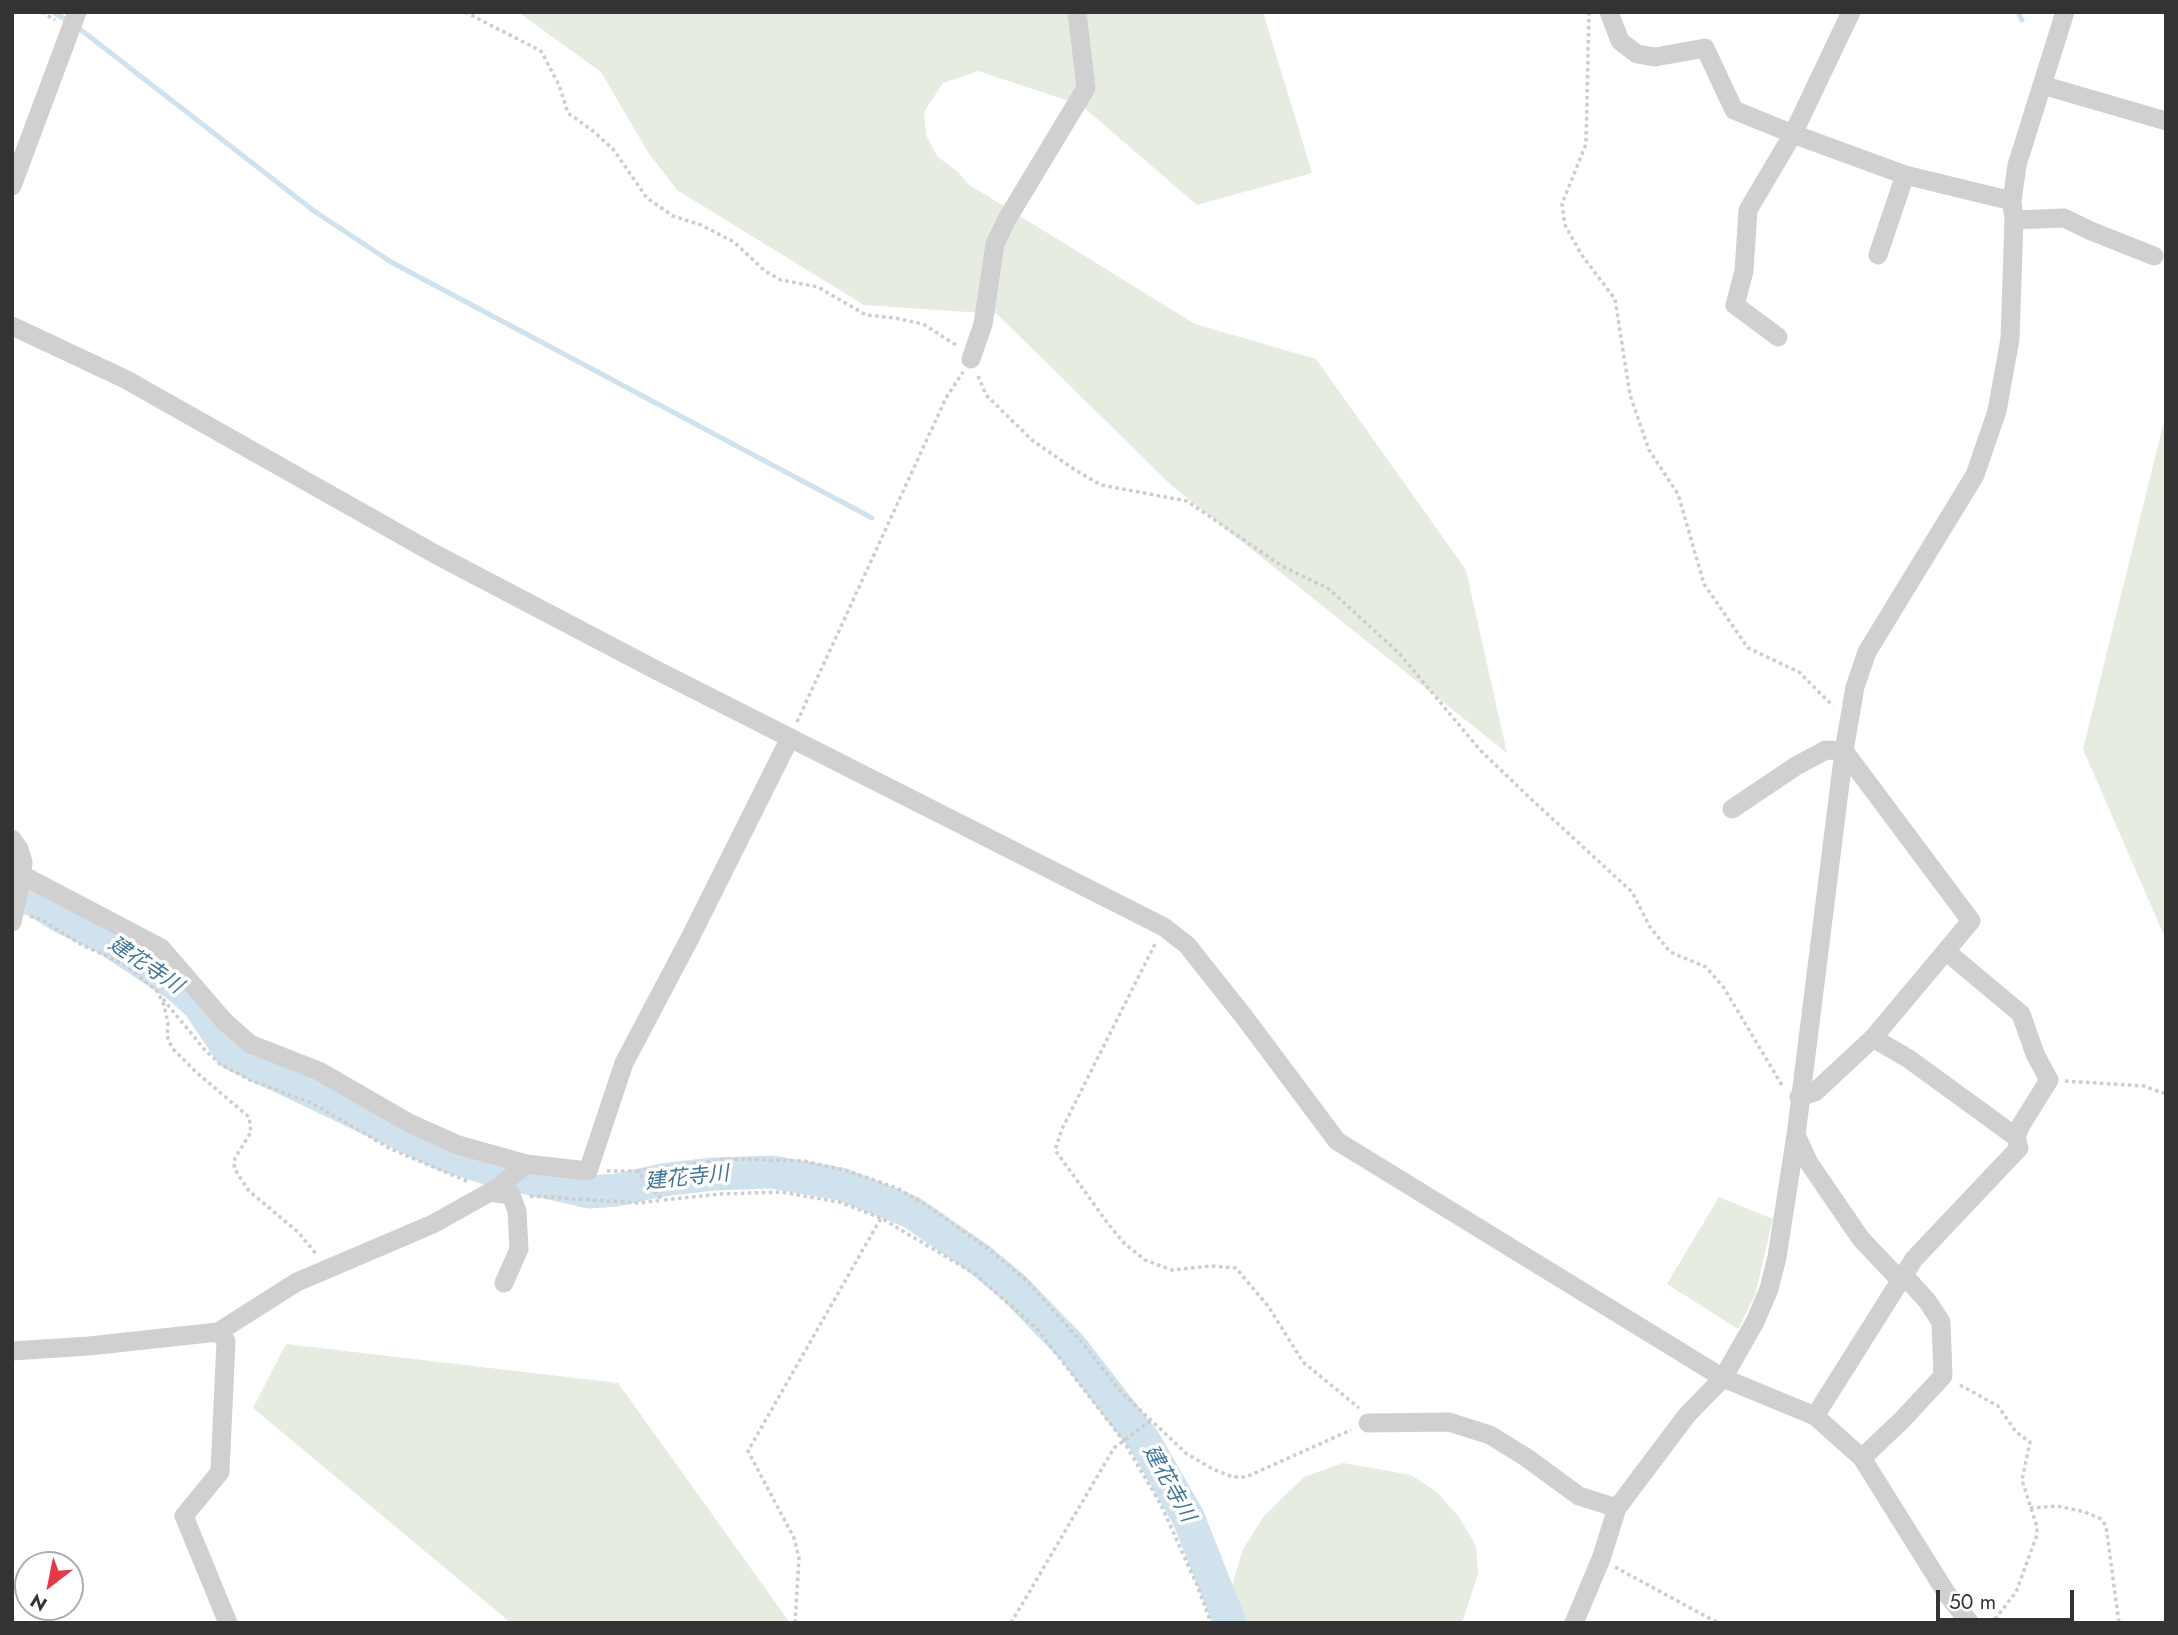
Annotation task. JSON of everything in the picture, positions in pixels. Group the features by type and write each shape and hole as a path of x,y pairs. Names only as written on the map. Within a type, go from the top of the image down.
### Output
{"street":[{"path":"12,186 77,12"},
{"path":"971,359 983,324 995,244 1007,219 1086,88 1077,12"},
{"path":"1609,12 1620,41 1637,54 1655,57 1705,48 1734,110 1905,175 2013,211 2064,218 2154,256"},
{"path":"1778,337 1735,305 1744,271 1748,210 1793,134 1851,12"},
{"path":"1574,1623 1601,1559 1617,1508 1687,1415 1723,1378 1755,1322 1769,1289 1777,1257 1796,1135 1844,751 1855,687 1867,652 1975,475 1997,411 2010,339 2013,211 2017,164 2065,12"},
{"path":"2042,85 2166,121"},
{"path":"1878,255 1905,175"},
{"path":"12,326 125,379 435,554 790,738 1164,927 1187,945 1337,1141 1723,1378 1815,1416 1862,1458 1947,1594 1970,1623"},
{"path":"22,877 161,948 224,1021 250,1044 319,1071 409,1123 458,1145 523,1167 587,1171 624,1063 790,738"},
{"path":"1732,809 1796,766 1826,750 1844,751"},
{"path":"1800,1097 1815,1092 1873,1038 1971,921 1844,751"},
{"path":"12,839 23,862 14,913"},
{"path":"1815,1416 1914,1259 2019,1148 2016,1137 2021,1125 2049,1080 2035,1054 2021,1014 1947,952"},
{"path":"1873,1038 1909,1059 2016,1137"},
{"path":"1796,1135 1809,1163 1861,1239 1900,1280 1911,1283 1941,1322 1943,1376 1862,1458"},
{"path":"12,1351 218,1332 297,1282 433,1224 500,1191 523,1167"},
{"path":"500,1191 517,1211 519,1249 504,1283"},
{"path":"218,1332 226,1341 220,1472 184,1516 228,1623"},
{"path":"1368,1423 1449,1422 1490,1435 1579,1496 1617,1508"}],"path":[{"path":"465,12 541,51 559,85 568,113 612,149 648,198 673,216 701,225 734,242 765,271 781,280 818,286 866,315 923,324 957,345 971,359 986,395 1032,440 1075,470 1101,485 1187,501 1282,566 1329,589 1399,653 1480,750 1632,892 1650,927 1670,952 1706,967 1724,988 1781,1085 1800,1097"},
{"path":"1589,12 1586,144 1562,204 1564,225 1581,254 1615,299 1630,395 1648,450 1678,494 1704,584 1748,648 1799,672 1849,722"},
{"path":"790,738 946,398 971,359"},
{"path":"14,913 43,920 82,945 124,964 157,991 204,1049 220,1064 250,1080 312,1103 391,1149 500,1191 639,1203 719,1194 781,1192 839,1202 881,1218 975,1274 1037,1329 1124,1440 1161,1505 1211,1623"},
{"path":"587,1171 637,1171 730,1159 804,1161 848,1171 897,1188 934,1210 1027,1281 1122,1393 1153,1419 1187,1454 1215,1470 1233,1477 1246,1477 1368,1423 1352,1400 1303,1362 1268,1306 1236,1268 1211,1266 1172,1270 1144,1260 1125,1244 1109,1225 1055,1150 1062,1129 1164,927"},
{"path":"157,991 164,1005 168,1024 167,1036 172,1048 249,1117 251,1132 235,1158 233,1168 248,1191 298,1233 327,1268"},
{"path":"2049,1080 2144,1086 2166,1094"},
{"path":"637,1171 657,1196 664,1200"},
{"path":"795,1623 799,1558 794,1538 748,1451 881,1218"},
{"path":"1943,1376 1998,1406 2016,1432 2030,1442 2022,1480 2037,1527 2037,1535 2016,1592 1992,1623"},
{"path":"1011,1623 1114,1448 1153,1419"},
{"path":"2030,1508 2057,1506 2085,1512 2101,1519 2106,1526 2119,1623"},
{"path":"1601,1559 1718,1623"}],"shaded area":[{"path":"518,12 1263,12 1312,173 1197,205 1081,105 978,71 943,83 924,112 926,135 937,156 959,173 968,184 1195,324 1316,359 1466,570 1507,753 1172,486 997,314 864,305 677,190 648,152 601,72"},
{"path":"2166,413 2166,940 2083,749"},
{"path":"1719,1197 1773,1219 1755,1295 1738,1329 1667,1284"},
{"path":"286,1344 618,1383 790,1623 511,1623 253,1408"},
{"path":"1343,1463 1411,1475 1437,1492 1459,1517 1476,1546 1478,1574 1462,1623 1221,1623 1243,1549 1264,1516 1304,1477"}],"waterway":[{"path":"53,12 68,21"},
{"path":"2018,12 2022,20"},
{"path":"76,26 314,211 391,262 872,518"},
{"name":"建花寺川","path":"12,896 33,899 60,916 104,937 178,986 199,1005 231,1053 445,1155 500,1172 589,1192 713,1174 772,1172 841,1184 911,1212 978,1258 1014,1288 1072,1348 1145,1442 1188,1517 1230,1623"}]}
